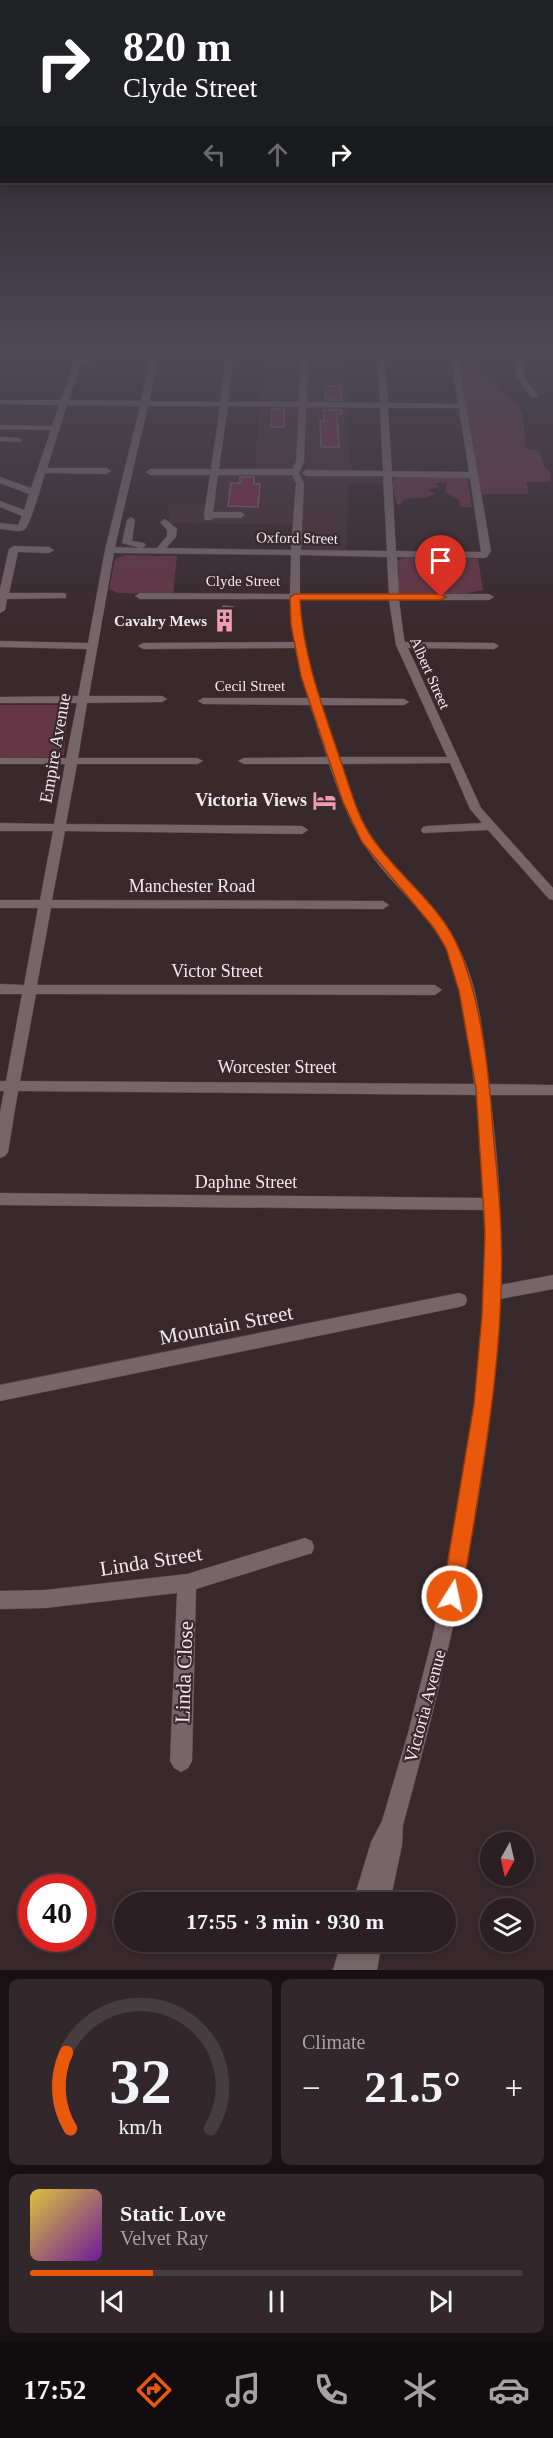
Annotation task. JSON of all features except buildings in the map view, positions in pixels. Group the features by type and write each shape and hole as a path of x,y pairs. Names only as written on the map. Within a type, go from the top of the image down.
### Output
{"street":[{"path":"0,526 22,528 50,445"},
{"name":"Empire Avenue","path":"0,1152 6,1087 30,989 110,550 134,445"},
{"path":"218,445 208,516 241,515"},
{"name":"Victoria Avenue","path":"301,445 295,597 300,645 314,700 334,761 355,817 366,839 440,926 453,948 466,991 483,1088 492,1204 491,1294 483,1404 456,1577 428,1702 392,1825 391,1845 381,1892"},
{"name":"Albert Street","path":"386,445 394,597 401,645 476,809 553,896"},
{"path":"150,472 473,475 469,445"},
{"path":"41,470 107,471"},
{"name":"Oxford Street","path":"110,550 161,548 296,553 484,555 486,550 473,475"},
{"path":"0,480 33,492"},
{"path":"0,504 28,515"},
{"path":"131,520 127,544 161,548 171,537 172,529 165,522"},
{"path":"0,610 14,549 49,550"},
{"path":"5,596 63,596"},
{"name":"Clyde Street","path":"141,596 489,597"},
{"path":"0,644 92,646"},
{"path":"143,646 300,645"},
{"path":"401,645 494,646"},
{"path":"0,700 162,699"},
{"name":"Cecil Street","path":"203,701 404,702"},
{"path":"2,760 197,761"},
{"path":"244,761 452,760"},
{"path":"427,830 492,826"},
{"path":"0,827 302,830"},
{"name":"Manchester Road","path":"0,904 383,905"},
{"name":"Victor Street","path":"0,989 435,990"},
{"name":"Worcester Street","path":"6,1087 553,1090"},
{"name":"Daphne Street","path":"0,1199 492,1204"},
{"path":"491,1294 553,1282"},
{"name":"Mountain Street","path":"0,1393 459,1300"},
{"name":"Linda Street","path":"0,1600 45,1599 187,1583 305,1546"},
{"name":"Linda Close","path":"181,1761 187,1583"},
{"name":"Victoria Avenue","path":"367,1892 382,1842 392,1825"},
{"path":"345,1970 350,1952"},
{"path":"365,1970 369,1952"}],"shaded area":[{"path":"257,445 350,445 352,473 388,474 388,484 349,484 346,555 297,553 297,525 169,523 168,503 209,505 216,471 256,471"},
{"path":"472,445 526,445 526,449 540,451 544,467 550,472 551,482 526,482 529,494 480,494"},
{"path":"394,477 467,477 472,507 460,507 459,500 445,492 447,482 435,483 440,487 427,490 436,494 403,500 400,505 397,504 392,486"},
{"path":"126,555 177,556 173,595 118,593 109,589 115,559"},
{"path":"428,558 432,562 443,562 442,558 478,559 483,590 460,595 399,595 398,560"},
{"path":"0,705 68,705 64,755 0,758"}],"place":[{"name":"Cavalry Mews","path":"225,621"},
{"name":"Victoria Views","path":"325,800"}],"route":[{"path":"441,597 295,597 296,625 306,676 349,802 366,839 440,926 453,948 462,971 483,1088 489,1144 493,1232 490,1315 483,1404 452,1596"}]}
